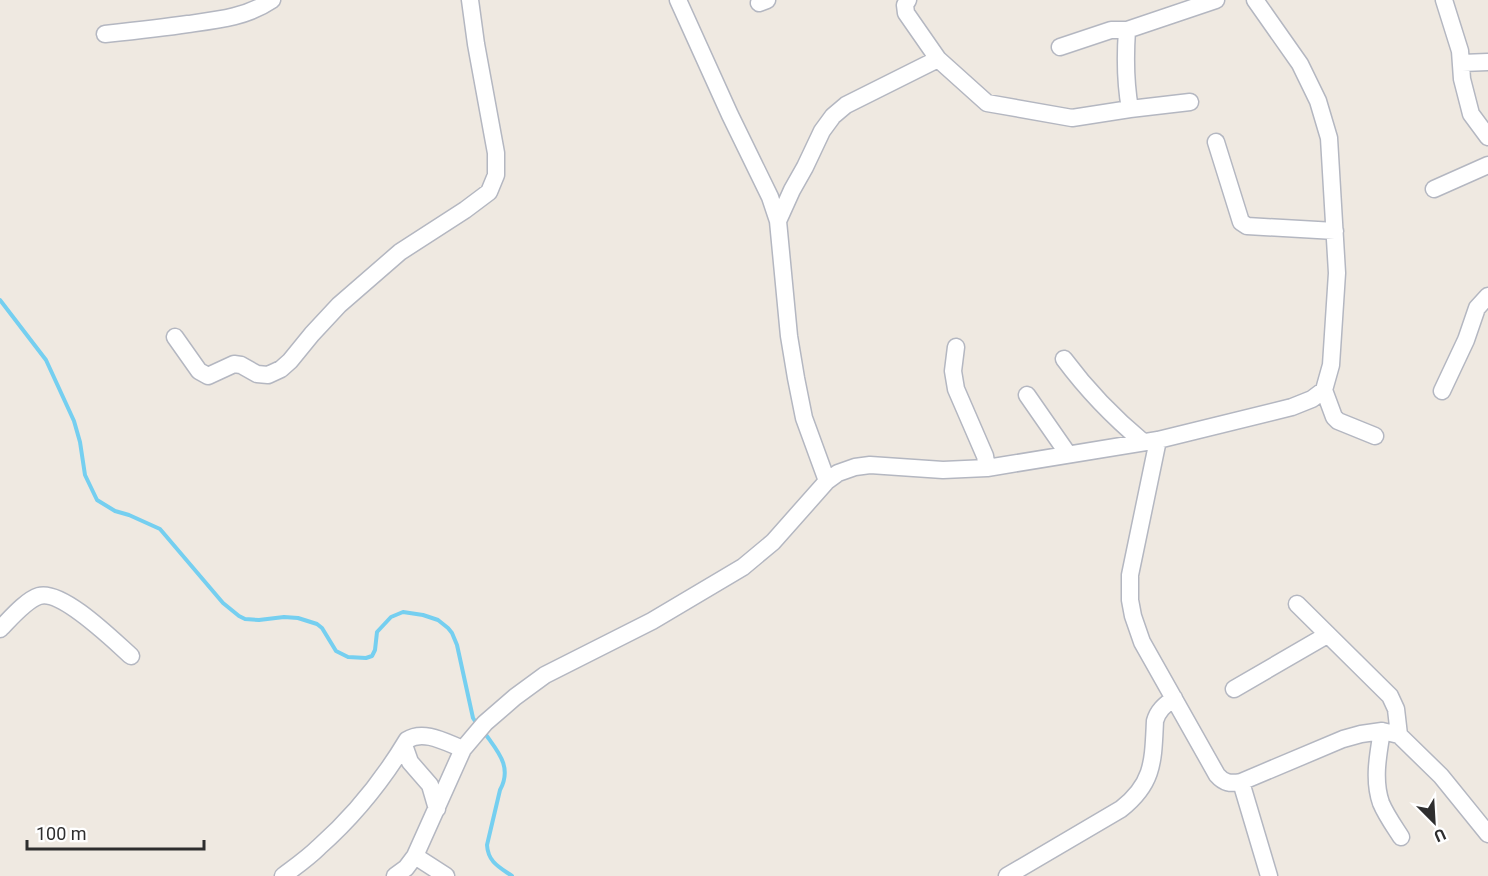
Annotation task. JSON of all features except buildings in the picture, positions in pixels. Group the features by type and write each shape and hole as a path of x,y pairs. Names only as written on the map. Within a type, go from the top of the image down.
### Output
{"street":[{"path":"105,34 229,19 262,7 272,0"},
{"path":"175,337 199,371 208,376 234,364 241,365 257,374 268,375 281,369 339,304 400,252 489,192 496,175 496,153 470,0"},
{"path":"678,0 770,197 778,221 789,336 796,378 804,418 826,481"},
{"path":"908,0 905,5 906,13 938,59 987,103 1072,118 1190,102"},
{"path":"1059,47 1111,30 1128,30 1216,0"},
{"path":"1444,0 1460,51 1462,79 1472,114 1479,127 1488,136"},
{"path":"1263,2 1300,64 1318,101 1329,138 1337,273 1331,365 1324,390 1334,417 1338,421 1374,436"},
{"path":"1128,30 1125,83 1130,109"},
{"path":"778,221 822,131 832,116 846,105 938,59"},
{"path":"1462,63 1488,63"},
{"path":"1216,142 1241,222 1247,226 1335,231"},
{"path":"1434,189 1488,165"},
{"path":"1442,391 1466,340 1477,308 1488,296"},
{"path":"956,347 953,371 956,389 985,456 987,468"},
{"path":"1064,359 1103,405 1150,441"},
{"path":"395,876 406,868 415,856 467,744 485,723 545,675 652,621 743,567 773,542 826,481 838,473 870,465 944,470 987,468 1150,441 1292,407 1312,399 1324,390"},
{"path":"1027,395 1068,454"},
{"path":"1150,441 1130,575 1132,616 1142,642 1217,775 1226,783 1241,782 1343,740 1382,731 1399,735 1441,776 1488,834"},
{"path":"0,629 26,603 40,595 56,597 72,606 131,656"},
{"path":"1297,604 1390,696 1396,710 1399,735"},
{"path":"1234,689 1327,634"},
{"path":"1007,876 1130,802 1146,782 1153,761 1156,717 1174,698"},
{"path":"1382,731 1377,763 1378,789 1382,804 1401,837"},
{"path":"283,876 318,849 352,816 381,780 407,740 413,736 427,736 467,744"},
{"path":"404,744 410,762 430,785 437,809"},
{"path":"1241,782 1269,876"},
{"path":"415,856 446,876"}],"waterway":[{"path":"0,300 46,360 74,421 85,475 97,500 115,511 160,529 223,603 239,616 259,620 298,618 317,624 336,651 348,657 372,656 377,632 391,617 403,612 438,620 452,633 457,645 473,718 477,724"},
{"path":"484,732 502,759 505,773 487,845 488,851 495,864 512,876"}]}
